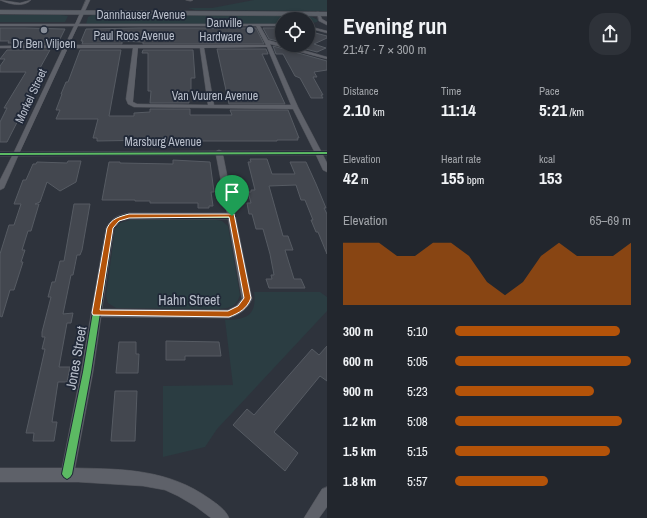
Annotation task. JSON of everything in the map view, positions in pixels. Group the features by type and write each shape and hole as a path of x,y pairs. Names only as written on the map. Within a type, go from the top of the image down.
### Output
{"main road":[{"path":"0,12 327,14"}],"street":[{"path":"2,0 21,4 27,3 29,0"},
{"name":"Morkel Street","path":"0,188 88,0"},
{"path":"318,13 320,20 325,23"},
{"path":"315,25 325,23"},
{"name":"Dannhauser Avenue","path":"0,25 275,25"},
{"path":"257,25 295,107 327,170"},
{"path":"315,28 327,32"},
{"name":"Paul Roos Avenue","path":"0,47 202,46 267,44 327,58"},
{"name":"Van Vuuren Avenue","path":"136,46 129,99 130,103 136,106 295,107"},
{"path":"202,46 211,107"},
{"name":"Marsburg Avenue","path":"0,154 219,152 327,153"},
{"name":"Hahn Street","path":"96,313 229,314 245,304 247,298 219,152"},
{"name":"Jones Street","path":"66,474 87,372 112,223 117,219 129,216 232,216"},
{"path":"0,475 66,474 132,477 157,481 198,499 222,518"},
{"path":"311,518 327,494"}],"shaded area":[{"path":"254,0 327,0 327,11 195,10 188,8 212,8"},
{"path":"0,15 68,16 65,22 0,22"},
{"path":"92,15 275,15 275,24 86,24 88,17"},
{"path":"213,219 222,221 228,226 240,295 237,302 232,306 219,309 116,308 108,303 106,296 115,229 120,223 130,220"},
{"path":"254,292 320,292 327,297 327,311 217,429 205,447 163,457 163,386 233,385 225,320 239,319 249,315 254,306"}],"building":[{"path":"0,28 65,29 59,41 55,41 53,44 11,44 12,43 8,43 9,41 0,41"},
{"path":"256,28 264,44 143,44 143,42 122,41 122,44 82,44 83,41 81,41 86,29"},
{"path":"263,28 275,28 275,40 269,39"},
{"path":"315,33 327,36 327,38 315,44"},
{"path":"315,44 326,48 315,51"},
{"path":"217,49 266,49 268,54 262,54 285,104 229,104"},
{"path":"7,50 50,50 40,68 42,68 32,89 34,89 7,142 0,142 0,122 7,108 4,108 26,72 0,72 0,66 5,59 0,59"},
{"path":"80,50 121,50 109,116 134,116 134,113 150,112 150,109 190,109 190,115 232,115 230,110 288,110 299,138 297,138 298,140 277,141 169,141 169,143 157,143 157,141 154,140 97,141 97,138 93,138 98,119 56,119 60,110 56,110 61,94 66,82 68,82"},
{"path":"143,50 193,50 195,78 191,78 191,91 188,91 189,103 150,103 151,91 148,91 148,53 142,53"},
{"path":"275,52 295,52 327,61 327,70 314,72 317,77 313,77 323,95 321,95 323,98 311,98 300,78 295,76 283,54 276,54"},
{"path":"250,159 267,159 272,174 295,174 290,162 306,162 316,184 327,214 327,254 318,232 316,232 311,220 313,220 305,200 301,200 296,185 269,186 283,236 288,236 293,250 285,250 294,279 301,279 305,288 269,288 266,279 272,279 271,275 274,275 270,254 263,229 256,229 252,214 249,214 247,203 251,203 248,192 255,190 248,162 251,162"},
{"path":"173,160 210,162 214,192 211,192 213,206 209,206 209,208 198,208 198,203 150,203 150,201 135,200 102,200 109,162 173,164"},
{"path":"68,161 81,161 76,182 60,191 47,182 40,202 35,204 39,204 31,231 28,231 22,250 25,250 21,262 23,262 14,290 10,290 2,317 0,316 0,254 9,225 14,225 21,204 14,204 23,180 26,180 33,164 36,164 37,162 67,163"},
{"path":"74,204 90,204 82,250 80,255 77,255 73,275 71,275 63,314 73,313 71,323 67,323 59,367 70,367 67,382 58,382 52,422 57,422 54,441 33,441 34,433 26,433 45,349 42,349 45,337 42,337 42,332 51,297 48,297 52,282 55,282 60,261 64,261"},
{"path":"166,341 219,342 221,356 185,356 185,360 166,360"},
{"path":"119,342 136,342 136,354 139,354 138,373 116,373"},
{"path":"327,346 327,381 320,376 274,432 298,453 285,471 233,425 247,409 254,415 312,349 319,355"},
{"path":"115,391 137,391 135,441 111,441"}],"cycle path":[{"path":"0,154 327,153"},
{"path":"67,474 87,372 110,228 113,223 118,219 129,216 232,216"}],"place":[{"name":"Dr Ben Viljoen","path":"44,30"},
{"name":"Danville Hardware","path":"250,30"}],"route":[{"path":"129,216 232,216 247,298 245,304 235,312 229,314 96,313 110,228 112,223 117,219 129,216"}]}
